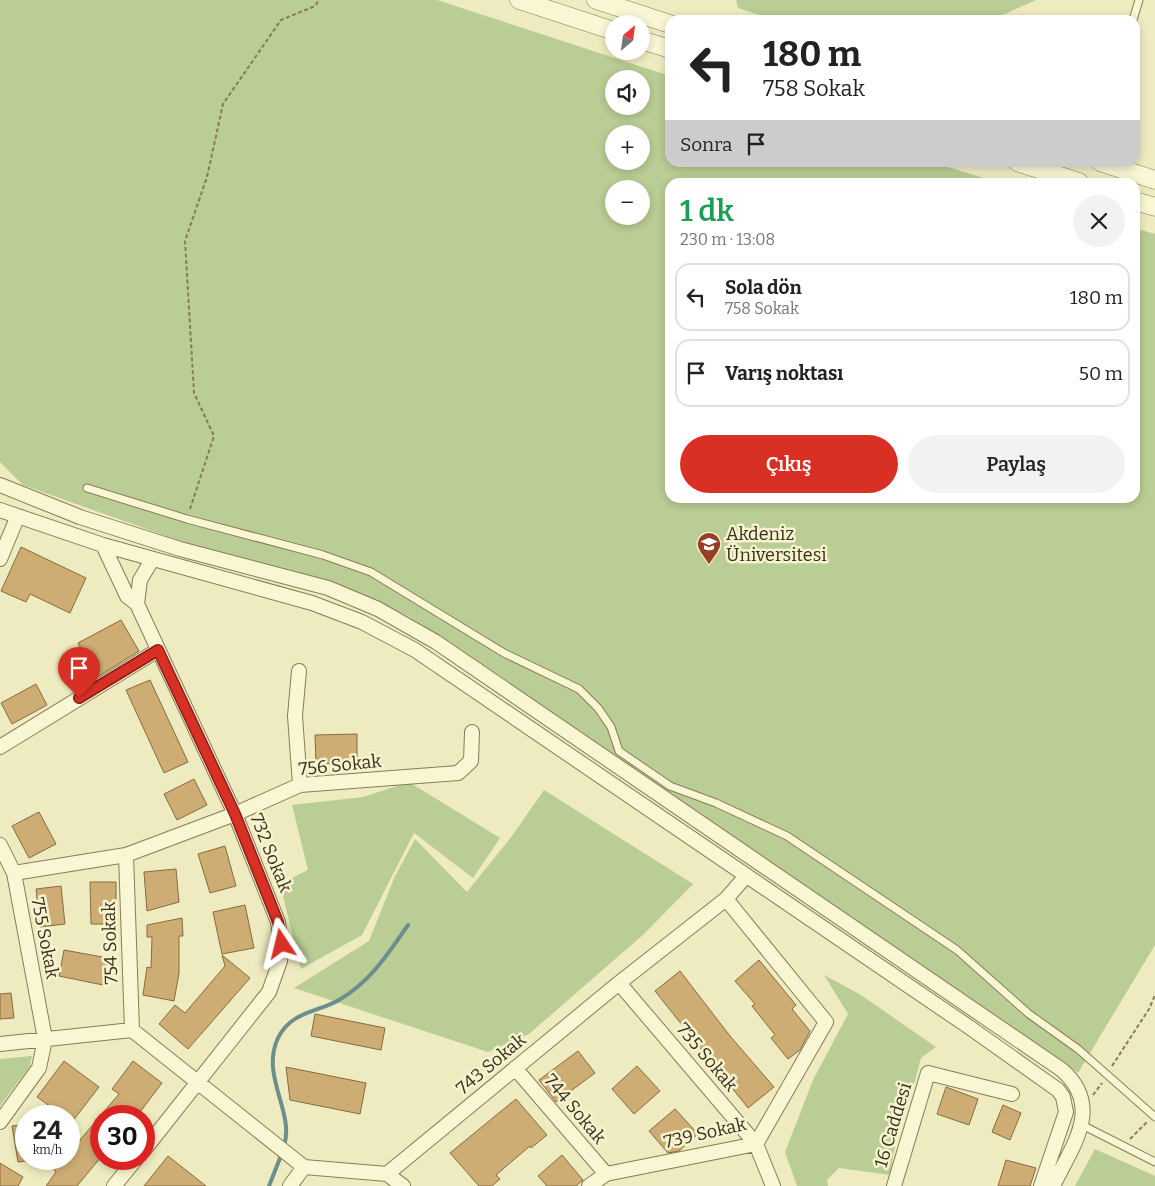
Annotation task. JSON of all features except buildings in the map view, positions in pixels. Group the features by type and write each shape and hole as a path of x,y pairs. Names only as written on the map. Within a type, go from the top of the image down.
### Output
{"street":[{"path":"519,0 605,28"},
{"path":"596,0 665,22"},
{"path":"650,43 665,47"},
{"path":"1032,167 1067,178"},
{"path":"1115,167 1155,180"},
{"path":"1140,202 1155,207"},
{"path":"0,485 80,517 170,546 328,588 378,609 408,625 751,856 1062,1070 1071,1078 1082,1096 1084,1108 1082,1125 1053,1186"},
{"path":"0,510 17,518 152,560 312,603 362,622 437,664 1058,1090 1063,1097 1066,1112 1041,1186"},
{"path":"0,559 17,518"},
{"name":"732 Sokak","path":"103,545 127,596 138,604"},
{"name":"732 Sokak","path":"152,560 140,580 138,604 235,814 278,922 282,944 280,961 269,992 155,1136"},
{"path":"0,747 158,650"},
{"path":"299,671 295,716 300,785"},
{"name":"756 Sokak","path":"14,873 126,855 235,814 300,785 458,773 471,761 472,732"},
{"name":"755 Sokak","path":"0,845 14,873 45,1040"},
{"name":"754 Sokak","path":"126,855 132,1030"},
{"name":"743 Sokak","path":"387,1174 619,982 726,899 746,876"},
{"name":"739 Sokak","path":"589,1186 606,1174 756,1144 826,1022 726,899"},
{"name":"735 Sokak","path":"619,982 756,1144 773,1186"},
{"path":"0,1044 132,1030 197,1084 304,1167 387,1174 403,1186"},
{"path":"0,1122 39,1068 45,1040"},
{"name":"744 Sokak","path":"515,1068 606,1174"},
{"name":"16 Caddesi","path":"894,1186 928,1073 1012,1094"},
{"path":"290,1186 304,1167"},
{"path":"114,1186 127,1170"}],"lane":[{"path":"1134,15 1139,0"},
{"path":"87,488 187,519 322,555 371,572 504,653 579,689 598,708 611,727 618,752 670,786 756,820 801,846 956,950 1028,1014 1078,1049 1154,1116"},
{"path":"1082,1125 1155,1162"}],"path":[{"path":"187,519 214,436 194,393 185,241 206,177 223,104 281,20 315,6 319,0"},
{"path":"1092,1098 1149,1009 1155,995"},
{"path":"1123,1145 1154,1116"}],"green space":[{"name":"Akdeniz Üniversitesi","path":"0,0 437,0 605,55 605,60 621,60 665,74 665,167 948,167 984,178 665,178 665,503 1140,503 1140,230 1155,234 1155,945 1078,1073 408,616 348,588 180,541 23,485 0,462"},
{"path":"736,0 1036,0 1002,15 759,15 738,8"},
{"path":"409,782 500,838 473,878 414,833 362,935 301,969 280,884 308,870 292,805 363,797"},
{"path":"544,790 693,884 644,934 529,1034 488,1052 294,988 369,941 395,876 415,839 467,892 512,836"},
{"path":"824,975 861,995 936,1047 921,1058 914,1084 902,1104 890,1175 839,1168 827,1180 828,1186 797,1186 785,1152 813,1080 848,1014"},
{"path":"32,1056 30,1066 0,1106 0,1059"},
{"path":"1095,1149 1155,1176 1155,1186 1075,1186"}],"waterway":[{"path":"284,1146 285,1120 273,1066 278,1038 290,1022 306,1013 339,1000 360,985 378,967 408,925"},
{"path":"269,1186 282,1153"}],"place":[{"name":"Akdeniz Üniversitesi","path":"709,565"}],"route":[{"path":"79,698 158,650 235,814 278,922 282,944"}]}
